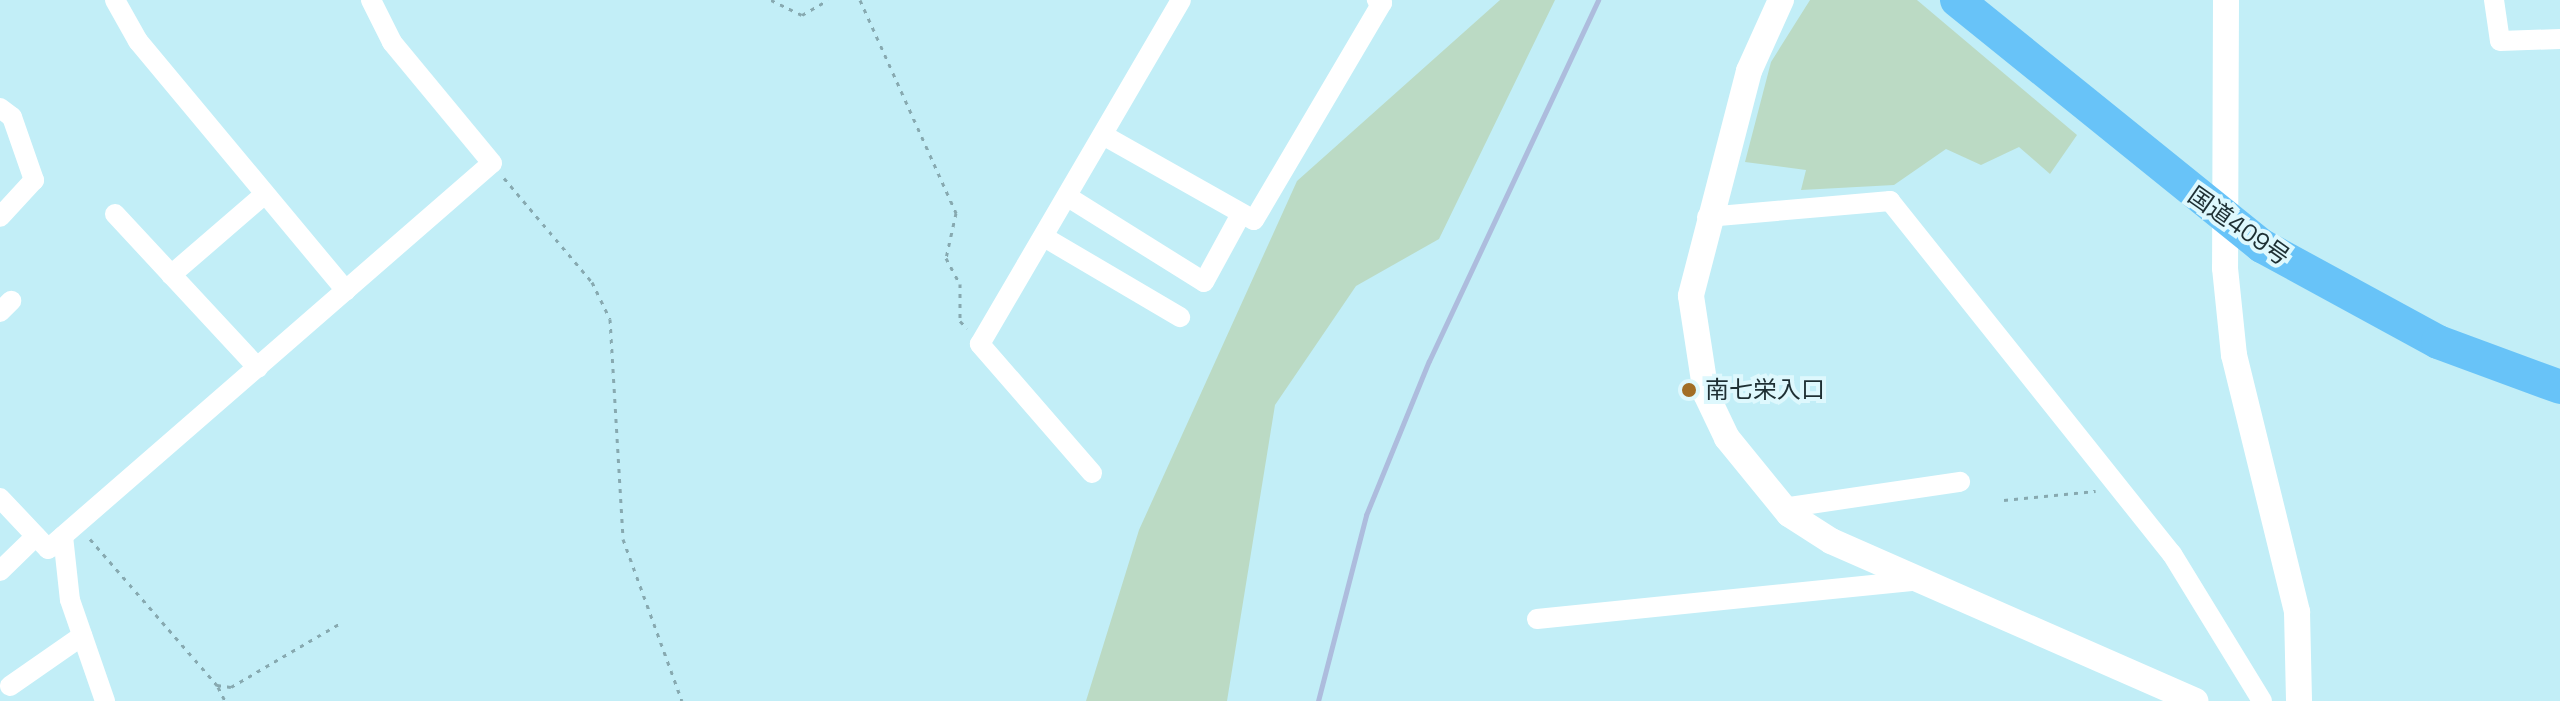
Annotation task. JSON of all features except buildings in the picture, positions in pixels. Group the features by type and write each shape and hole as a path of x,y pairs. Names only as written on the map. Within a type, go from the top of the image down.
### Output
{"highway":[{"name":"国道409号","path":"1957,0 2227,223 2363,306 2474,358 2560,387"}],"street":[{"path":"115,0 138,41 346,291"},
{"path":"0,498 48,549 492,163 392,42 371,0"},
{"path":"1092,473 980,344 1181,0"},
{"path":"1103,135 1254,220 1382,3 1377,0"},
{"path":"1781,0 1749,71 1707,217 1691,296 1706,394 1752,475 1783,508 1831,541 1914,581 2195,701"},
{"path":"2226,0 2227,223 2234,355 2297,612 2299,701"},
{"path":"2494,0 2500,41 2560,39"},
{"path":"0,108 12,117 34,180 0,217"},
{"path":"171,275 265,194"},
{"path":"1068,197 1204,282 1241,214"},
{"path":"1707,217 1890,201 2172,554 2262,701"},
{"path":"115,214 258,368"},
{"path":"1044,237 1180,317"},
{"path":"1783,508 1960,482"},
{"path":"70,530 82,636 105,701"},
{"path":"0,571 36,536"},
{"path":"1537,619 1914,581"},
{"path":"10,686 82,636"}],"path":[{"path":"771,0 802,15 828,0"},
{"path":"860,0 956,213 946,258 960,284 960,321 980,344"},
{"path":"492,163 592,282 610,319 623,539 682,701"},
{"path":"2004,500 2120,489"},
{"path":"70,530 217,685 225,701"},
{"path":"217,685 231,687 339,624"}],"green space":[{"path":"1500,0 1555,0 1439,239 1356,286 1275,405 1227,701 1086,701 1139,530 1297,181"},
{"path":"1810,0 1917,0 2077,135 2050,174 2019,147 1981,165 1946,149 1894,185 1801,190 1806,170 1745,162 1771,62"}],"waterway":[{"path":"1318,701 1366,515 1429,361 1598,0"}],"place":[{"name":"南七栄入口","path":"1689,390"}]}
